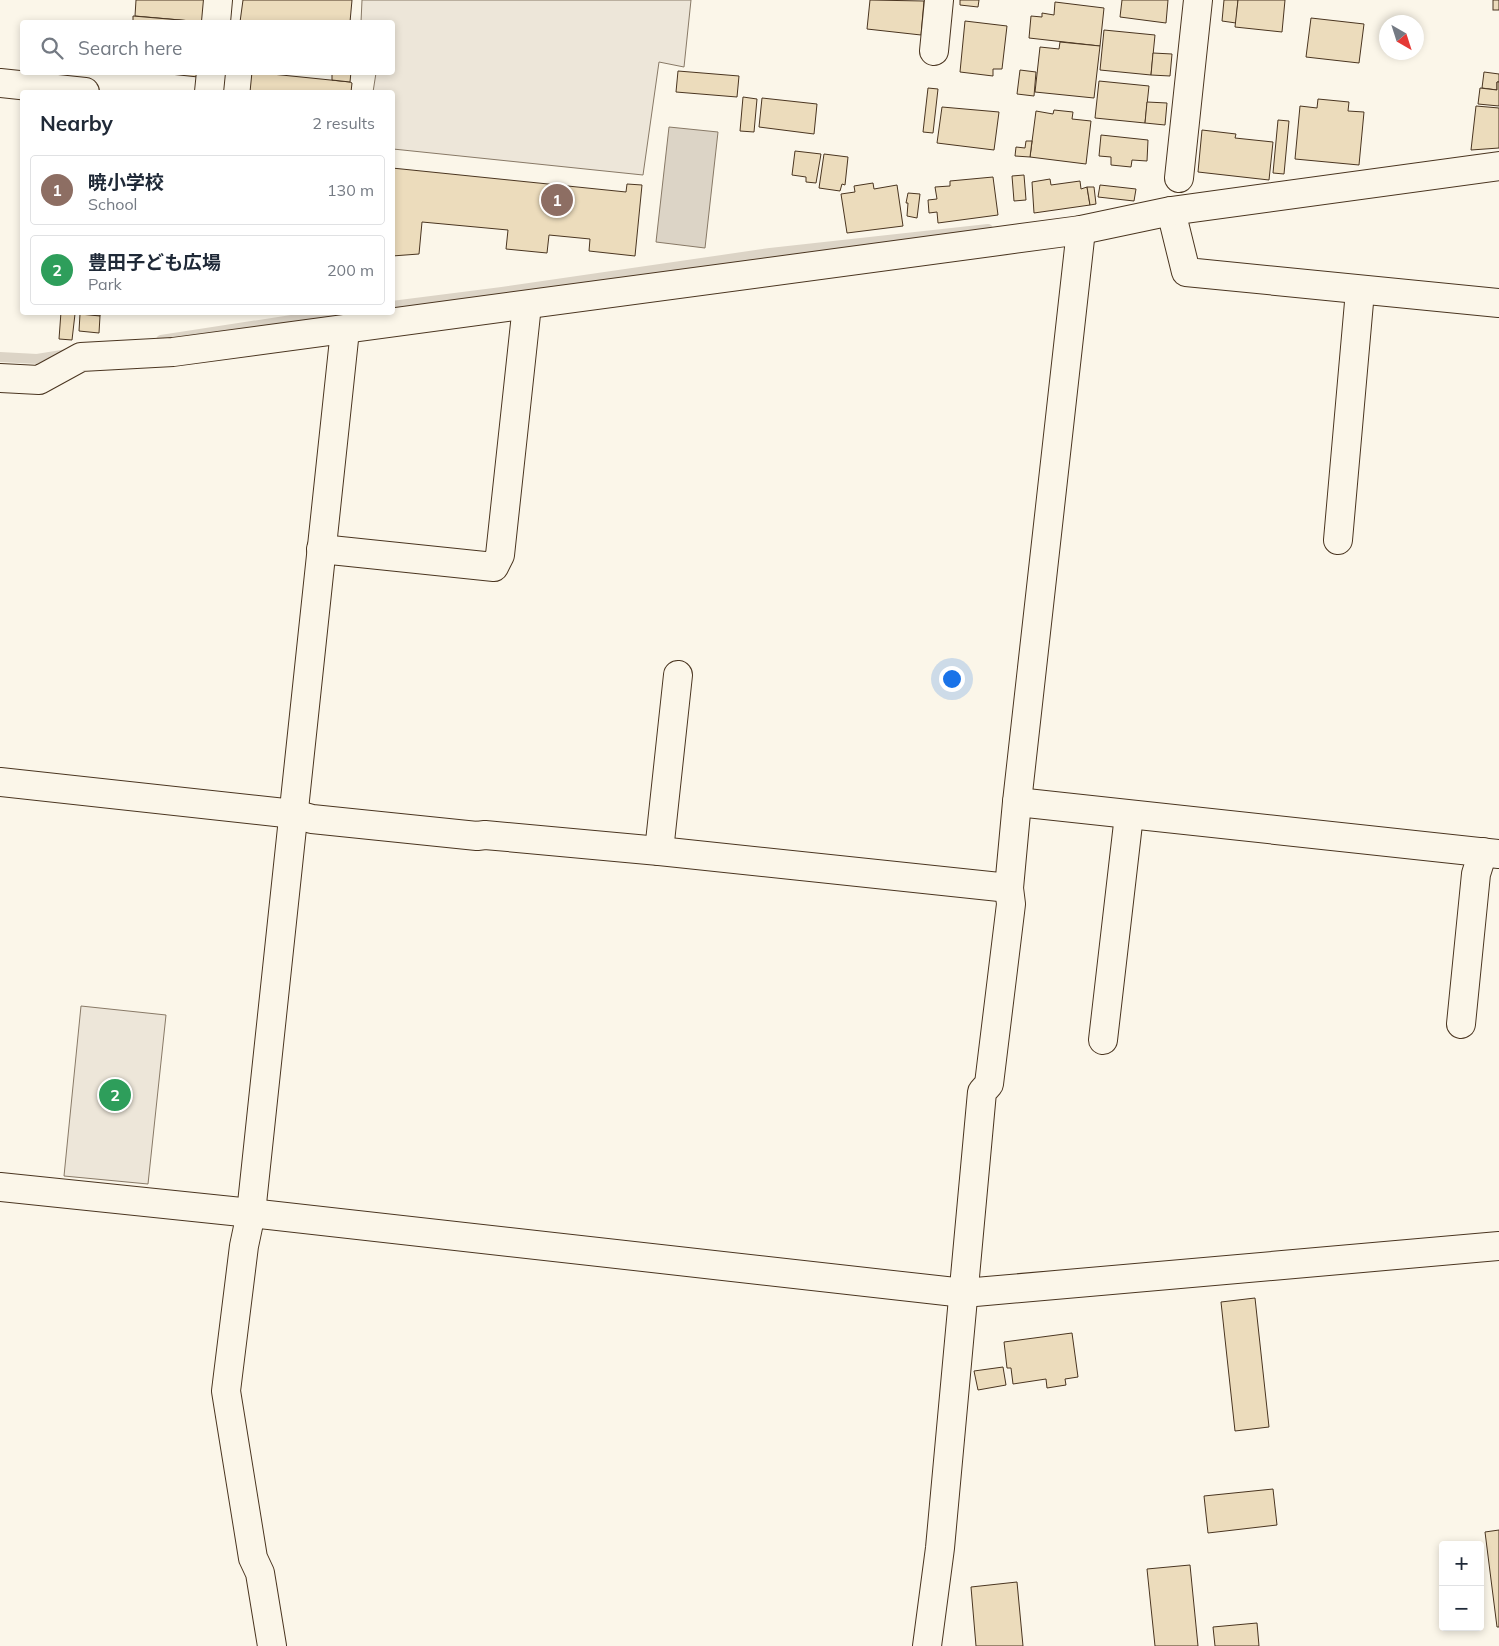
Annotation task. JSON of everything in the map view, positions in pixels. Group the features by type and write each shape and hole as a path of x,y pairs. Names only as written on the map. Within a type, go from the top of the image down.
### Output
{"street":[{"path":"216,20 218,0"},
{"path":"934,52 939,0"},
{"path":"1179,178 1198,0"},
{"path":"209,90 211,75"},
{"path":"0,84 55,90"},
{"path":"0,378 39,380 81,357 173,352 345,330 1081,230 1171,211 1499,166"},
{"path":"1171,211 1186,272 1499,303"},
{"path":"927,1646 940,1548 982,1092 989,1084 1011,904 1009,888 1017,802 1081,230"},
{"path":"1338,540 1360,290"},
{"path":"321,549 494,567 500,555 527,305"},
{"path":"272,1646 260,1573 253,1558 226,1391 244,1246 251,1213 345,330"},
{"path":"659,851 678,675"},
{"path":"0,782 294,814 312,819 477,836 485,835 659,851 1009,888"},
{"path":"1017,802 1491,853 1476,874 1462,1024"},
{"path":"1103,1040 1129,815"},
{"path":"0,1187 251,1213 964,1294 1499,1246"}],"shaded area":[{"path":"362,0 691,0 684,67 659,62 643,175 395,149 395,90 373,90 376,75 395,75 395,20 361,20"},
{"path":"669,127 718,132 705,248 656,242"},
{"path":"81,1006 166,1015 148,1184 64,1176"}],"building":[{"path":"136,0 205,0 203,20 135,16"},
{"path":"243,0 352,0 350,20 240,20"},
{"path":"870,0 924,1 921,35 867,29"},
{"path":"960,0 979,0 978,7 960,5"},
{"path":"1122,0 1168,0 1166,23 1120,17"},
{"path":"1224,0 1238,0 1236,23 1222,21"},
{"path":"1238,0 1285,0 1282,32 1235,27"},
{"path":"1493,0 1499,0 1499,10 1493,10"},
{"path":"1055,2 1104,8 1100,46 1029,38 1031,16 1042,17 1042,13 1054,15"},
{"path":"133,16 180,20 133,20"},
{"path":"1311,18 1364,24 1359,63 1306,57"},
{"path":"965,21 1007,26 1002,69 993,69 993,76 960,72"},
{"path":"1104,30 1155,35 1151,75 1100,70"},
{"path":"1060,42 1100,46 1094,98 1035,92 1040,47 1059,49"},
{"path":"1153,53 1172,54 1170,76 1151,75"},
{"path":"1020,70 1036,72 1034,96 1017,94"},
{"path":"678,71 739,76 737,97 676,92"},
{"path":"1484,72 1499,74 1497,90 1482,88"},
{"path":"179,75 198,75 198,77"},
{"path":"252,75 281,75 352,83 351,90 250,90"},
{"path":"332,75 351,75 350,82 332,80"},
{"path":"1099,81 1149,86 1145,123 1095,118"},
{"path":"1497,82 1499,82 1499,106 1478,104 1480,88 1497,90"},
{"path":"928,88 938,89 933,133 923,132"},
{"path":"743,97 757,99 754,132 740,131"},
{"path":"762,98 817,104 814,134 759,127"},
{"path":"1318,99 1349,102 1348,111 1364,112 1359,165 1295,159 1300,106 1317,108"},
{"path":"1147,102 1167,103 1165,125 1145,123"},
{"path":"1476,106 1499,108 1499,148 1471,150"},
{"path":"942,107 999,112 994,150 937,143"},
{"path":"1054,110 1073,112 1072,119 1091,121 1086,164 1030,157 1036,111 1053,114"},
{"path":"1278,120 1289,121 1284,174 1273,173"},
{"path":"1202,130 1236,134 1235,138 1273,142 1269,180 1198,172"},
{"path":"1101,135 1148,140 1147,161 1132,160 1131,167 1111,165 1111,157 1099,156"},
{"path":"1026,141 1032,141 1030,157 1015,156 1016,147 1025,148"},
{"path":"795,151 821,154 816,183 806,182 806,177 792,175"},
{"path":"824,154 848,157 845,185 842,184 840,191 819,188"},
{"path":"395,168 626,192 627,184 642,185 635,256 589,251 590,239 549,235 547,253 506,249 508,230 422,222 419,254 395,256"},
{"path":"1024,175 1026,200 1014,201 1012,176"},
{"path":"993,177 998,215 938,223 937,212 929,213 928,200 937,199 935,187 950,186 950,181"},
{"path":"1050,179 1051,185 1080,181 1081,189 1087,187 1090,205 1034,213 1032,182"},
{"path":"873,183 874,189 897,185 903,226 847,233 841,194 855,192 854,186"},
{"path":"1100,185 1136,189 1134,201 1098,197"},
{"path":"1087,187 1094,187 1096,204 1090,205"},
{"path":"908,193 920,194 917,218 907,216 908,203 906,203"},
{"path":"61,315 75,315 72,340 59,339"},
{"path":"80,315 100,316 99,333 79,331"},
{"path":"1255,1298 1269,1427 1235,1431 1221,1302"},
{"path":"1072,1333 1078,1377 1065,1379 1066,1385 1047,1388 1046,1379 1013,1384 1011,1368 1007,1368 1004,1342"},
{"path":"1003,1367 1006,1385 978,1390 974,1371"},
{"path":"1273,1489 1277,1525 1208,1533 1204,1496"},
{"path":"1499,1530 1499,1627 1497,1627 1485,1532"},
{"path":"1190,1565 1198,1646 1155,1646 1147,1569"},
{"path":"1017,1582 1023,1646 976,1646 971,1587"},
{"path":"1257,1623 1259,1646 1215,1646 1213,1627"}],"waterway":[{"path":"395,306 770,253 988,229"},
{"path":"161,340 324,315"},
{"path":"0,357 37,359 68,354"}],"place":[{"name":"暁小学校","path":"557,200"},
{"name":"豊田子ども広場","path":"115,1095"}]}
